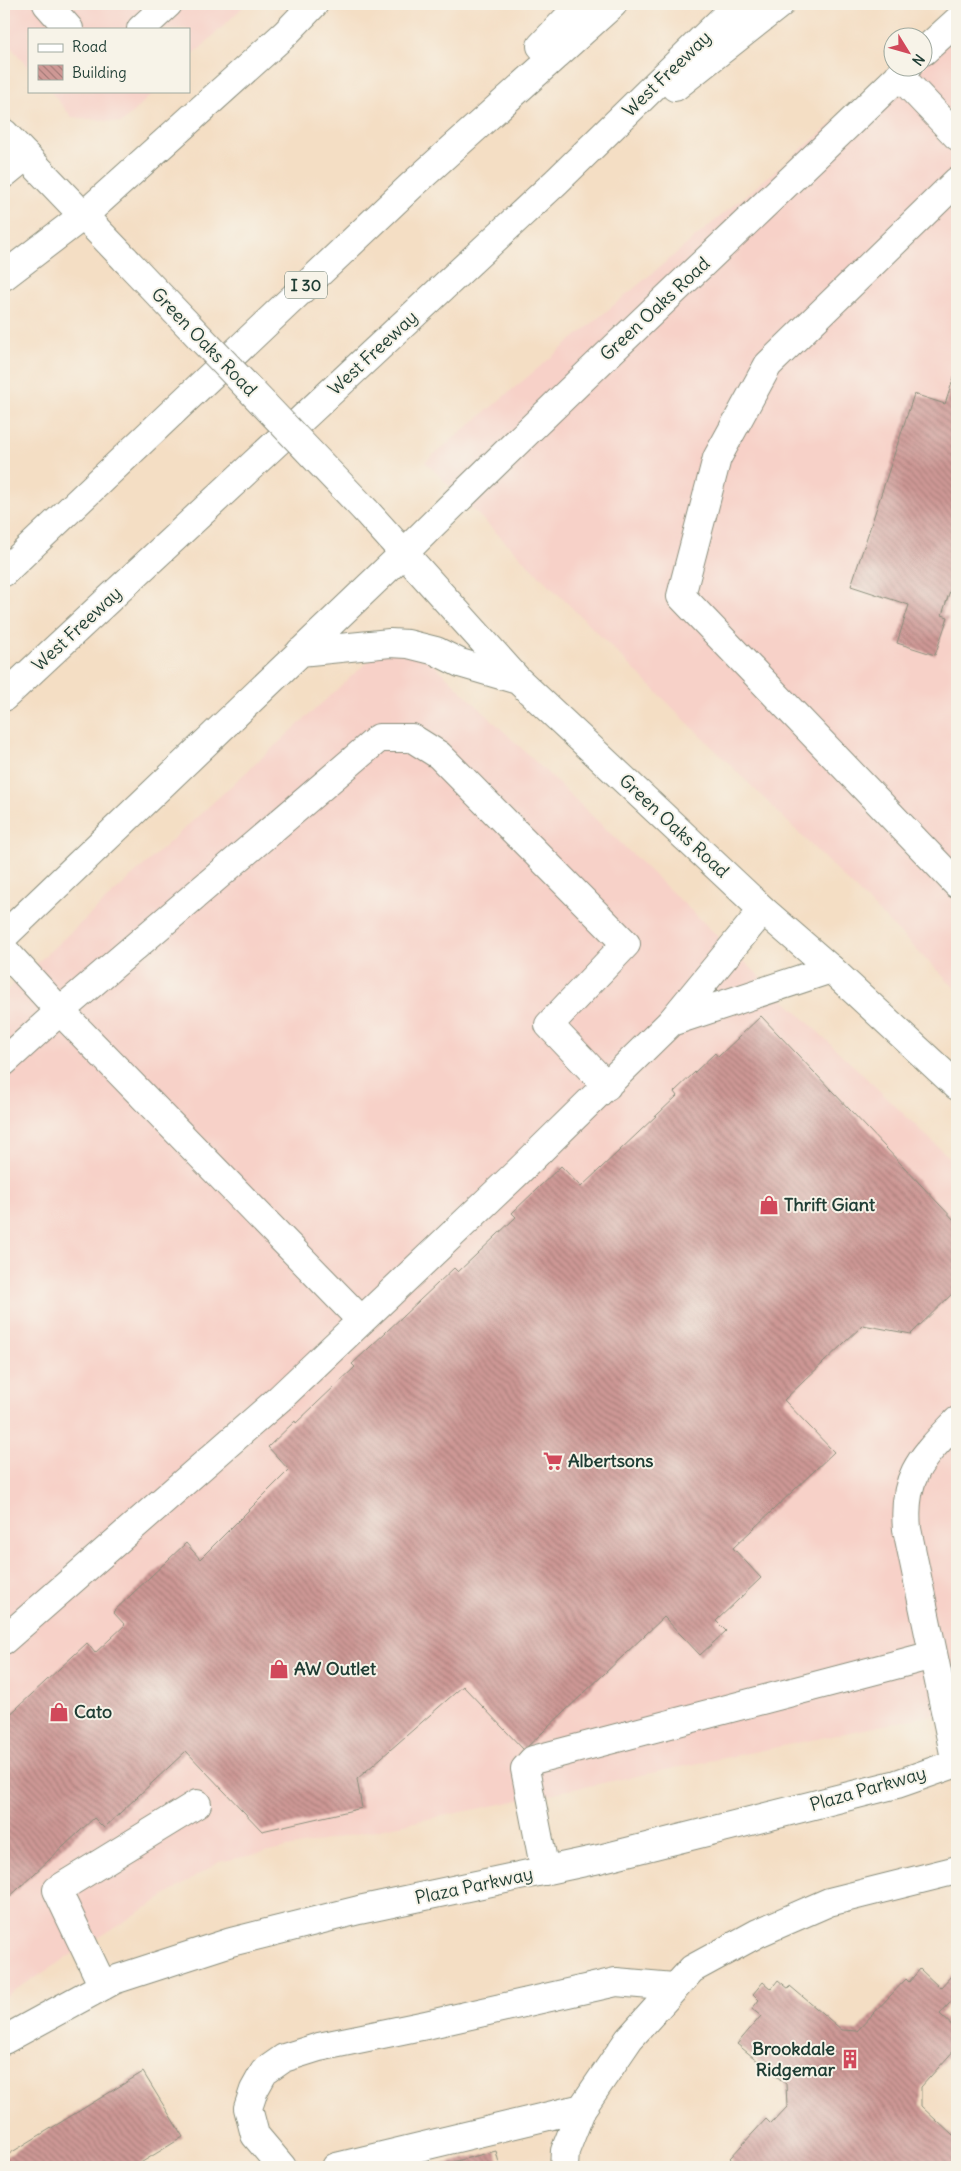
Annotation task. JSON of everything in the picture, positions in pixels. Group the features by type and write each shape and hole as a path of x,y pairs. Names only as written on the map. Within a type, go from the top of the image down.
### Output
{"main road":[{"path":"47,4 68,28"},
{"path":"142,28 168,4"},
{"path":"4,276 84,215 285,34 314,4"},
{"path":"411,186 581,4"},
{"name":"I 30","path":"4,572 411,186 613,4"},
{"name":"West Freeway","path":"4,697 557,181 738,4"},
{"path":"557,181 780,4"},
{"path":"934,42 957,21"},
{"name":"Green Oaks Road","path":"404,553 580,379 764,206 896,78"},
{"path":"909,78 957,136"},
{"name":"Green Oaks Road","path":"4,133 366,511 518,680 763,910 831,969 957,1086"},
{"path":"4,174 26,156"},
{"path":"957,181 768,365 717,458 681,596 957,884"},
{"path":"4,936 404,553"},
{"path":"300,652 390,643 408,644 436,652 460,663 518,680"},
{"path":"4,1062 60,1011 379,738 412,738 439,755 626,944 549,1025 607,1086"},
{"path":"4,1640 279,1399 607,1086 670,1022 763,910"},
{"path":"4,950 60,1011 361,1320"},
{"path":"670,1022 831,969"},
{"path":"957,1420 931,1449 910,1481 905,1507 907,1529 957,1763"},
{"path":"545,1870 525,1769 532,1760 933,1655"},
{"name":"Plaza Parkway","path":"4,2040 114,1980 231,1942 359,1910 598,1859 898,1784 957,1763"},
{"path":"103,1986 57,1890 197,1804"},
{"path":"564,2167 565,2152 582,2108 629,2039 692,1969 758,1933 830,1902 957,1870"},
{"path":"282,2167 255,2135 248,2108 254,2090 264,2072 284,2058 319,2047 616,1982 674,1988"},
{"path":"336,2167 582,2108"}],"shaded area":[{"path":"4,4 246,4 190,58 190,28 28,28 28,67 4,39"},
{"path":"957,19 957,990 425,462 887,78 934,78 934,39"},
{"path":"51,92 154,92 122,123 72,117"},
{"path":"400,632 957,1165 957,1710 219,1862 4,1997 4,993"}],"building":[{"path":"957,368 957,569 942,615 948,617 935,655 897,643 909,605 851,586 914,394 945,404"},
{"path":"761,1016 957,1223 957,1289 911,1334 863,1325 784,1400 834,1452 733,1548 761,1578 716,1621 726,1631 700,1655 664,1617 524,1750 463,1686 357,1779 362,1808 262,1831 186,1751 104,1828 94,1818 4,1902 4,1720 87,1643 95,1653 125,1625 113,1612 186,1543 200,1559 289,1470 268,1447 355,1367 352,1364 454,1268 458,1272 516,1217 512,1213 561,1166 581,1187 677,1096 674,1092 715,1053 718,1057"},
{"name":"Brookdale Ridgemar","path":"920,1969 940,1988 952,1975 957,1980 957,1995 940,2014 957,2030 957,2047 921,2087 921,2106 953,2136 957,2136 957,2167 870,2167 867,2164 842,2167 727,2167 733,2161 730,2158 766,2119 771,2124 787,2107 786,2084 737,2044 761,2016 752,2009 759,2000 753,1994 763,1982 771,1989 778,1980 789,1989 790,1986 842,2030 857,2031 906,1979 909,1982"},
{"path":"143,2072 183,2137 134,2167 4,2167 4,2157"},
{"path":"496,2151 500,2167 432,2167"}],"place":[{"name":"Thrift Giant","path":"769,1205"},
{"name":"Albertsons","path":"553,1461"},
{"name":"AW Outlet","path":"279,1669"},
{"name":"Cato","path":"59,1712"},
{"name":"Brookdale Ridgemar","path":"850,2059"}]}
